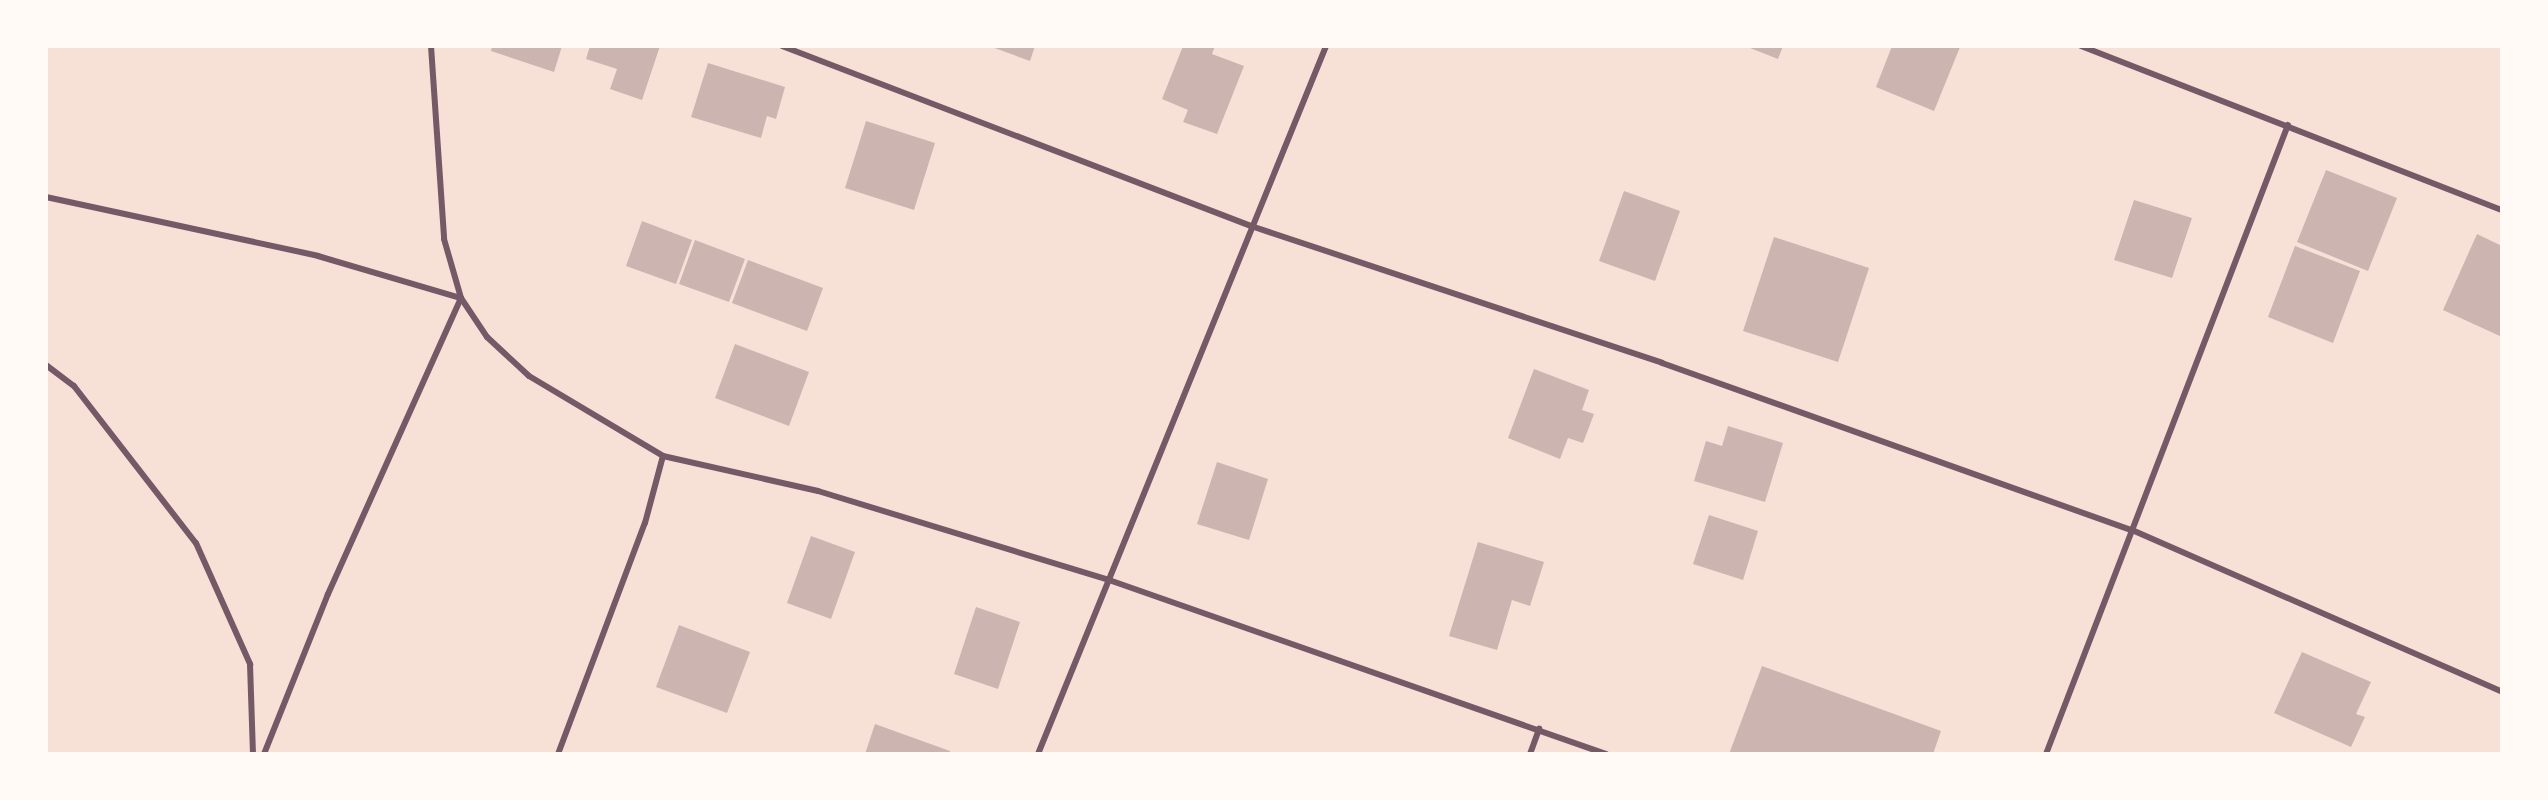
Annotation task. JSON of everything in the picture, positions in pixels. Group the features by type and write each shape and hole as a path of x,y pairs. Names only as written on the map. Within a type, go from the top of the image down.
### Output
{"street":[{"path":"431,46 444,239 461,298 487,337 529,376 663,456 818,491 1109,580 1606,753"},
{"path":"782,46 1251,226 1662,363 2132,530 2502,692"},
{"path":"1038,753 1326,46"},
{"path":"2081,46 2502,210"},
{"path":"2046,753 2288,125"},
{"path":"46,197 318,256 461,298"},
{"path":"264,753 328,594 461,298"},
{"path":"46,365 74,386 196,543 250,664 253,753"},
{"path":"558,753 645,523 663,456"},
{"path":"1530,753 1539,729"}],"building":[{"path":"492,46 562,46 554,72 491,51"},
{"path":"590,46 660,46 642,100 610,89 617,69 586,59"},
{"path":"989,46 1035,46 1030,61"},
{"path":"1183,46 1215,46 1212,54 1244,66 1217,134 1183,122 1188,110 1162,99"},
{"path":"1745,46 1783,46 1778,59"},
{"path":"1892,46 1960,47 1934,111 1876,87"},
{"path":"708,63 785,87 776,119 767,116 761,138 691,117"},
{"path":"866,121 935,143 914,210 845,188"},
{"path":"2326,170 2397,198 2368,271 2297,242"},
{"path":"1624,191 1680,211 1655,281 1599,261"},
{"path":"2134,200 2192,218 2172,278 2114,260"},
{"path":"642,221 692,240 676,284 626,266"},
{"path":"2477,234 2502,246 2502,337 2443,310"},
{"path":"1774,237 1869,268 1838,362 1743,331"},
{"path":"695,240 745,259 729,302 679,284"},
{"path":"2295,246 2360,271 2333,343 2268,317"},
{"path":"748,260 823,288 807,331 732,303"},
{"path":"735,344 809,372 789,426 715,398"},
{"path":"1534,369 1589,390 1582,410 1594,414 1583,443 1568,438 1560,459 1508,438"},
{"path":"1728,426 1783,443 1765,502 1694,481 1706,441 1722,446"},
{"path":"1217,462 1268,479 1249,540 1197,524"},
{"path":"1709,515 1758,531 1743,580 1693,564"},
{"path":"811,536 855,552 831,619 787,603"},
{"path":"1478,542 1544,562 1530,606 1512,600 1497,650 1449,636"},
{"path":"976,607 1020,622 998,689 954,674"},
{"path":"679,625 750,652 727,713 656,687"},
{"path":"2302,652 2371,682 2356,714 2365,717 2351,747 2274,713"},
{"path":"1762,666 1941,731 1933,754 1729,754"},
{"path":"875,724 950,751 949,754 865,754"}]}
